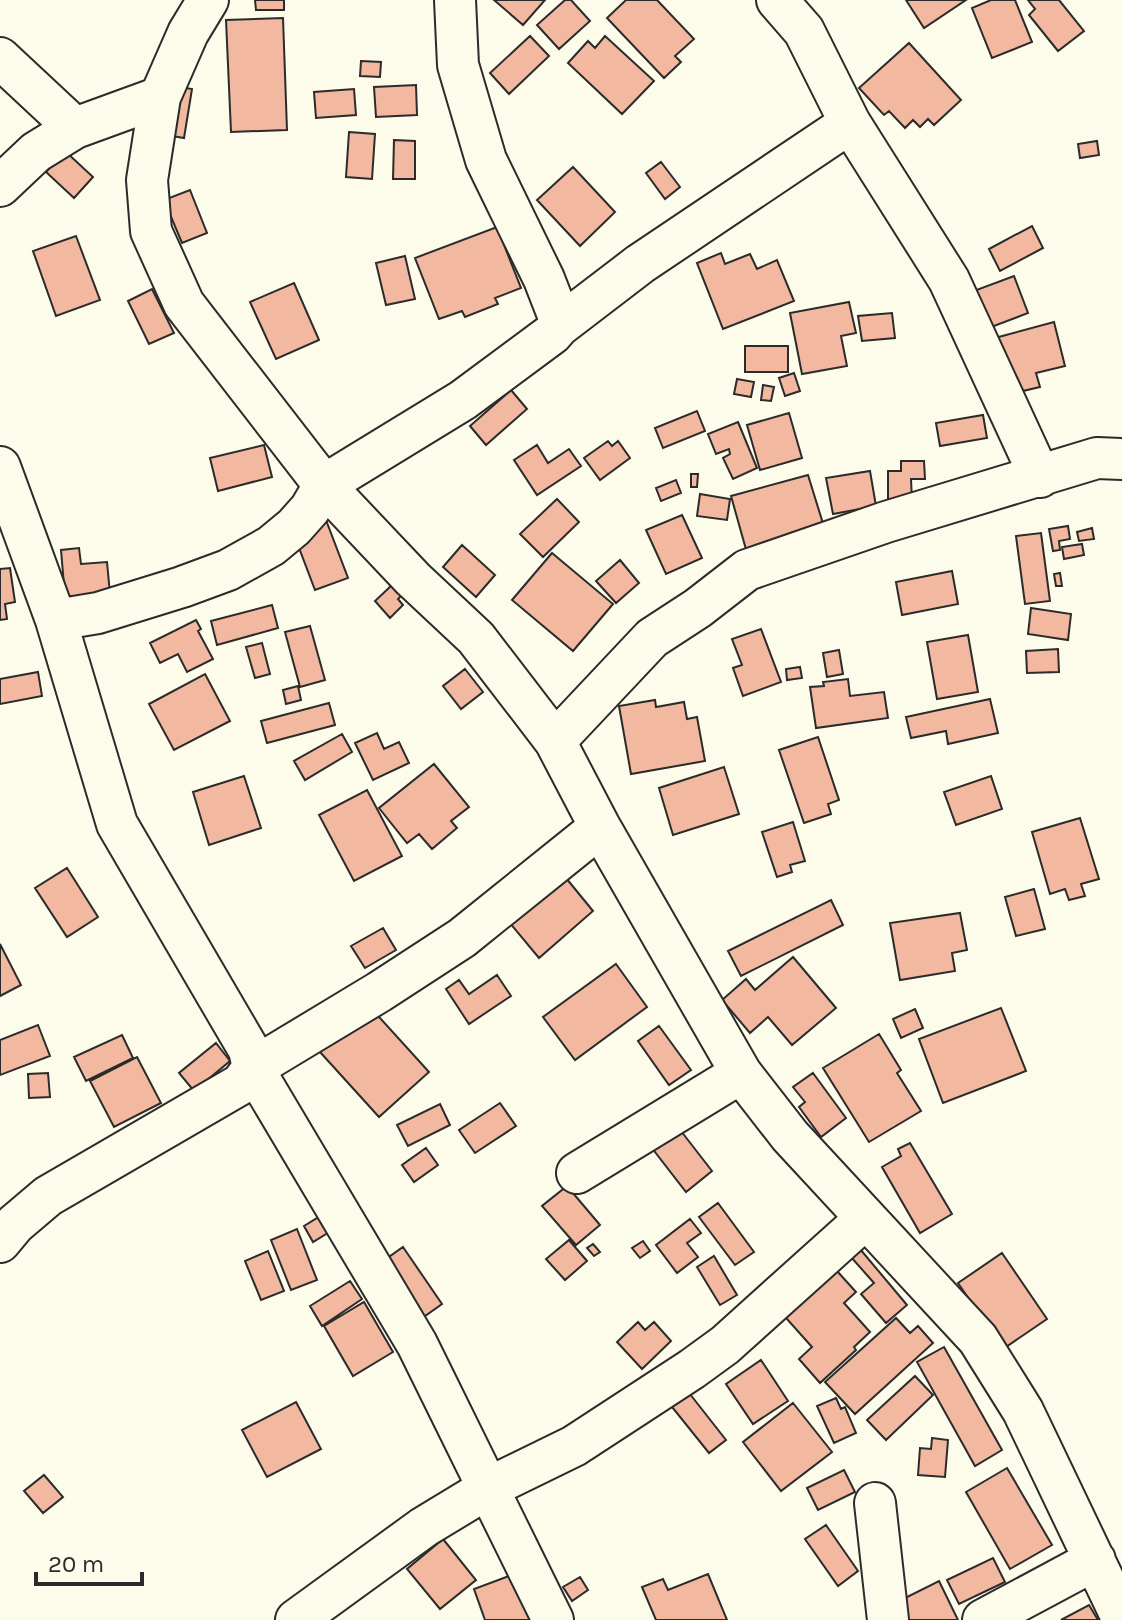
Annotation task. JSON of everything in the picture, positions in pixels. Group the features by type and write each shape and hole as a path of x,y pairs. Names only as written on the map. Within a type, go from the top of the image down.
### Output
{"street":[{"path":"208,0 188,33 160,97 147,180 151,231 184,304 324,485 413,579 476,638 555,741 600,827 741,1073 790,1136 978,1339 1023,1411 1122,1618"},
{"path":"455,0 458,65 486,160 544,279 559,326"},
{"path":"777,0 804,31 850,123 949,280 1040,477"},
{"path":"0,58 75,128"},
{"path":"0,186 36,152 75,128 160,97"},
{"path":"56,620 136,603 228,570 271,546 310,509 324,485 463,400 674,239 850,123"},
{"path":"555,741 652,638 747,570 886,522 1097,458 1122,459"},
{"path":"0,467 56,620 117,824 249,1050 253,1068 417,1344 553,1620"},
{"path":"0,1242 15,1224 48,1196 241,1084 253,1068 462,938 600,827"},
{"path":"577,1173 741,1073"},
{"path":"296,1620 424,1527 490,1487 574,1446 714,1353 865,1219"},
{"path":"875,1503 888,1620"},
{"path":"983,1620 1095,1560"}],"building":[{"path":"255,0 284,0 284,10 256,10"},
{"path":"494,0 545,0 523,25"},
{"path":"565,0 571,0 590,21 559,49 537,25"},
{"path":"626,0 657,0 694,39 675,56 681,62 664,78 607,18"},
{"path":"906,0 966,0 924,28"},
{"path":"991,0 1015,0 1032,42 992,58 972,8"},
{"path":"1028,0 1059,0 1084,31 1058,51 1029,15 1035,9"},
{"path":"283,18 287,130 231,132 226,20"},
{"path":"530,36 549,56 509,94 490,73"},
{"path":"605,36 654,81 622,114 568,63 588,41 595,48"},
{"path":"909,43 961,100 934,125 928,119 920,127 913,120 905,128 889,111 884,115 859,88"},
{"path":"361,61 381,62 380,77 360,76"},
{"path":"168,85 192,89 184,138 160,134"},
{"path":"416,85 417,115 376,117 374,87"},
{"path":"354,89 356,115 316,118 314,92"},
{"path":"349,132 375,134 372,179 346,177"},
{"path":"394,140 415,141 415,179 393,179"},
{"path":"1097,141 1099,155 1080,158 1078,144"},
{"path":"65,151 93,177 74,198 46,172"},
{"path":"661,162 680,187 665,199 646,173"},
{"path":"573,167 615,212 580,246 537,200"},
{"path":"190,190 207,233 182,243 164,200"},
{"path":"1032,226 1043,248 1000,271 989,249"},
{"path":"497,227 521,288 495,298 498,304 465,317 462,311 439,319 415,258"},
{"path":"76,236 100,300 56,316 33,251"},
{"path":"721,253 725,264 750,254 757,269 777,260 794,301 723,329 697,263"},
{"path":"405,256 415,299 386,305 376,263"},
{"path":"1014,276 1028,313 986,329 971,292"},
{"path":"294,283 319,340 276,359 250,302"},
{"path":"152,289 174,333 149,344 128,301"},
{"path":"849,302 856,333 841,336 847,366 802,374 790,313"},
{"path":"892,313 895,338 862,341 858,316"},
{"path":"1054,322 1065,366 1036,373 1040,387 1010,394 995,338"},
{"path":"745,346 788,346 788,372 745,372"},
{"path":"794,373 800,391 785,396 779,378"},
{"path":"737,379 754,382 751,397 734,394"},
{"path":"763,385 774,387 771,401 761,400"},
{"path":"511,390 527,409 486,445 470,426"},
{"path":"697,411 705,431 663,448 655,428"},
{"path":"789,413 802,458 760,470 747,425"},
{"path":"983,415 987,438 940,446 936,423"},
{"path":"738,422 757,468 733,479 723,458 730,454 729,449 716,454 708,434"},
{"path":"608,441 612,446 618,441 630,458 600,480 584,458"},
{"path":"264,445 272,477 218,491 210,458"},
{"path":"537,445 548,463 569,449 581,466 537,495 514,460"},
{"path":"901,461 924,461 925,479 911,479 912,502 888,502 888,471 901,471"},
{"path":"870,471 876,506 833,514 826,478"},
{"path":"691,474 698,474 697,487 691,487"},
{"path":"808,475 825,530 747,553 731,496"},
{"path":"676,480 681,493 661,501 656,488"},
{"path":"700,494 730,499 727,520 697,516"},
{"path":"557,499 579,522 543,557 520,534"},
{"path":"682,515 702,558 666,574 646,530"},
{"path":"326,520 348,578 315,590 293,532"},
{"path":"1068,526 1070,539 1059,541 1060,550 1053,551 1049,529"},
{"path":"1092,528 1094,539 1079,541 1077,532"},
{"path":"1041,533 1050,601 1025,604 1016,536"},
{"path":"1082,544 1084,555 1064,559 1062,547"},
{"path":"462,545 495,575 476,597 443,567"},
{"path":"79,548 81,564 107,562 110,594 65,597 61,550"},
{"path":"552,553 613,604 573,651 512,600"},
{"path":"620,560 639,583 616,603 596,581"},
{"path":"10,568 15,602 5,604 7,619 0,620 0,569"},
{"path":"952,571 958,604 902,615 896,582"},
{"path":"1060,573 1062,586 1056,586 1054,574"},
{"path":"392,585 401,596 398,599 403,605 390,618 375,601"},
{"path":"272,605 278,628 217,645 211,621"},
{"path":"1031,608 1071,614 1068,640 1028,634"},
{"path":"196,620 201,629 198,631 213,659 187,672 178,654 160,663 150,643"},
{"path":"310,626 325,680 300,687 285,632"},
{"path":"761,629 781,682 743,696 733,668 742,665 732,639"},
{"path":"968,635 978,692 937,699 927,642"},
{"path":"262,643 270,674 255,678 246,647"},
{"path":"1058,649 1059,672 1027,673 1026,651"},
{"path":"839,650 843,674 827,677 823,653"},
{"path":"800,667 802,678 787,680 786,669"},
{"path":"465,669 483,692 461,709 443,686"},
{"path":"38,672 42,696 0,704 0,679"},
{"path":"205,674 230,721 174,750 149,704"},
{"path":"848,679 850,696 884,692 888,718 816,728 810,687"},
{"path":"298,686 301,700 286,704 283,690"},
{"path":"990,699 998,733 948,744 946,731 911,738 906,717"},
{"path":"655,700 656,707 684,702 687,719 697,717 705,761 631,774 619,706"},
{"path":"329,703 335,725 267,743 261,721"},
{"path":"377,733 384,749 399,742 409,763 373,780 355,743"},
{"path":"342,734 352,752 305,780 294,761"},
{"path":"818,737 839,800 828,804 831,814 804,823 779,750"},
{"path":"434,764 469,807 451,821 457,828 432,849 419,834 407,843 379,808"},
{"path":"724,767 739,814 673,835 659,788"},
{"path":"244,776 261,828 209,845 193,792"},
{"path":"991,776 1002,809 956,825 944,792"},
{"path":"367,790 402,856 354,881 319,815"},
{"path":"1080,818 1099,879 1081,884 1085,896 1069,900 1065,889 1050,894 1032,832"},
{"path":"793,822 805,861 790,865 792,872 777,877 762,832"},
{"path":"67,868 98,917 67,937 35,888"},
{"path":"566,878 593,911 539,958 504,916"},
{"path":"1034,889 1045,929 1016,936 1005,897"},
{"path":"831,900 843,925 741,976 728,951"},
{"path":"960,913 967,950 952,953 955,971 900,980 890,923"},
{"path":"383,928 396,950 365,968 351,946"},
{"path":"0,944 21,985 0,996"},
{"path":"793,957 836,1008 792,1045 768,1017 750,1033 722,1000 746,979 755,990"},
{"path":"616,964 647,1007 575,1060 543,1017"},
{"path":"497,975 511,996 469,1024 446,989 459,980 469,994"},
{"path":"370,1007 429,1072 379,1117 320,1052"},
{"path":"1001,1008 1026,1071 943,1103 919,1039"},
{"path":"915,1009 923,1028 901,1038 893,1019"},
{"path":"38,1025 50,1056 0,1075 0,1040"},
{"path":"659,1026 691,1070 669,1085 638,1041"},
{"path":"879,1034 901,1070 897,1073 921,1111 869,1142 823,1068"},
{"path":"122,1035 133,1058 86,1081 74,1057"},
{"path":"216,1043 230,1061 194,1091 179,1073"},
{"path":"137,1057 161,1103 114,1127 90,1081"},
{"path":"48,1073 50,1097 29,1098 28,1074"},
{"path":"813,1073 846,1118 821,1137 799,1107 805,1102 793,1087"},
{"path":"500,1103 516,1126 475,1153 459,1130"},
{"path":"440,1104 450,1125 408,1146 397,1125"},
{"path":"674,1122 712,1171 686,1192 648,1143"},
{"path":"910,1143 952,1214 920,1233 882,1167 901,1156 898,1149"},
{"path":"426,1148 438,1165 414,1182 402,1165"},
{"path":"567,1186 600,1225 576,1245 542,1206"},
{"path":"718,1203 754,1252 735,1265 699,1217"},
{"path":"322,1215 331,1231 313,1242 304,1226"},
{"path":"690,1219 701,1233 687,1243 698,1257 677,1273 656,1245"},
{"path":"297,1229 317,1280 291,1290 271,1240"},
{"path":"569,1240 587,1261 565,1280 546,1259"},
{"path":"643,1241 650,1251 640,1258 632,1248"},
{"path":"593,1244 600,1252 594,1256 587,1248"},
{"path":"403,1247 442,1304 418,1321 379,1264"},
{"path":"860,1249 907,1305 886,1323 861,1294 874,1283 851,1257"},
{"path":"268,1251 284,1291 261,1300 245,1261"},
{"path":"1002,1253 1047,1319 1003,1349 958,1283"},
{"path":"714,1256 737,1295 720,1305 697,1267"},
{"path":"837,1271 856,1292 844,1303 870,1332 854,1347 856,1350 820,1383 799,1359 812,1347 778,1309"},
{"path":"350,1281 362,1299 322,1326 310,1306"},
{"path":"364,1302 393,1352 353,1376 324,1326"},
{"path":"896,1318 910,1333 918,1326 933,1343 855,1414 825,1382"},
{"path":"638,1322 645,1330 654,1322 671,1341 642,1369 617,1342"},
{"path":"944,1347 1002,1450 975,1466 917,1362"},
{"path":"761,1360 788,1401 753,1424 726,1384"},
{"path":"915,1376 933,1395 886,1440 867,1420"},
{"path":"686,1389 726,1440 709,1453 668,1402"},
{"path":"836,1398 841,1409 845,1407 856,1433 834,1443 817,1406"},
{"path":"296,1402 321,1449 267,1477 242,1430"},
{"path":"793,1403 832,1452 781,1491 743,1442"},
{"path":"932,1438 948,1440 945,1477 918,1475 920,1448 931,1449"},
{"path":"1007,1468 1052,1545 1010,1569 966,1492"},
{"path":"844,1470 855,1492 818,1510 807,1488"},
{"path":"44,1475 63,1497 43,1513 24,1491"},
{"path":"826,1525 858,1571 838,1586 805,1539"},
{"path":"443,1539 476,1580 440,1609 407,1569"},
{"path":"993,1558 1005,1582 959,1604 947,1580"},
{"path":"517,1573 532,1620 485,1620 474,1589"},
{"path":"708,1574 727,1620 656,1620 642,1587 663,1579 668,1590"},
{"path":"580,1577 588,1590 572,1601 563,1587"},
{"path":"939,1581 958,1620 903,1620 895,1603"},
{"path":"1089,1605 1098,1620 1061,1620"}]}
